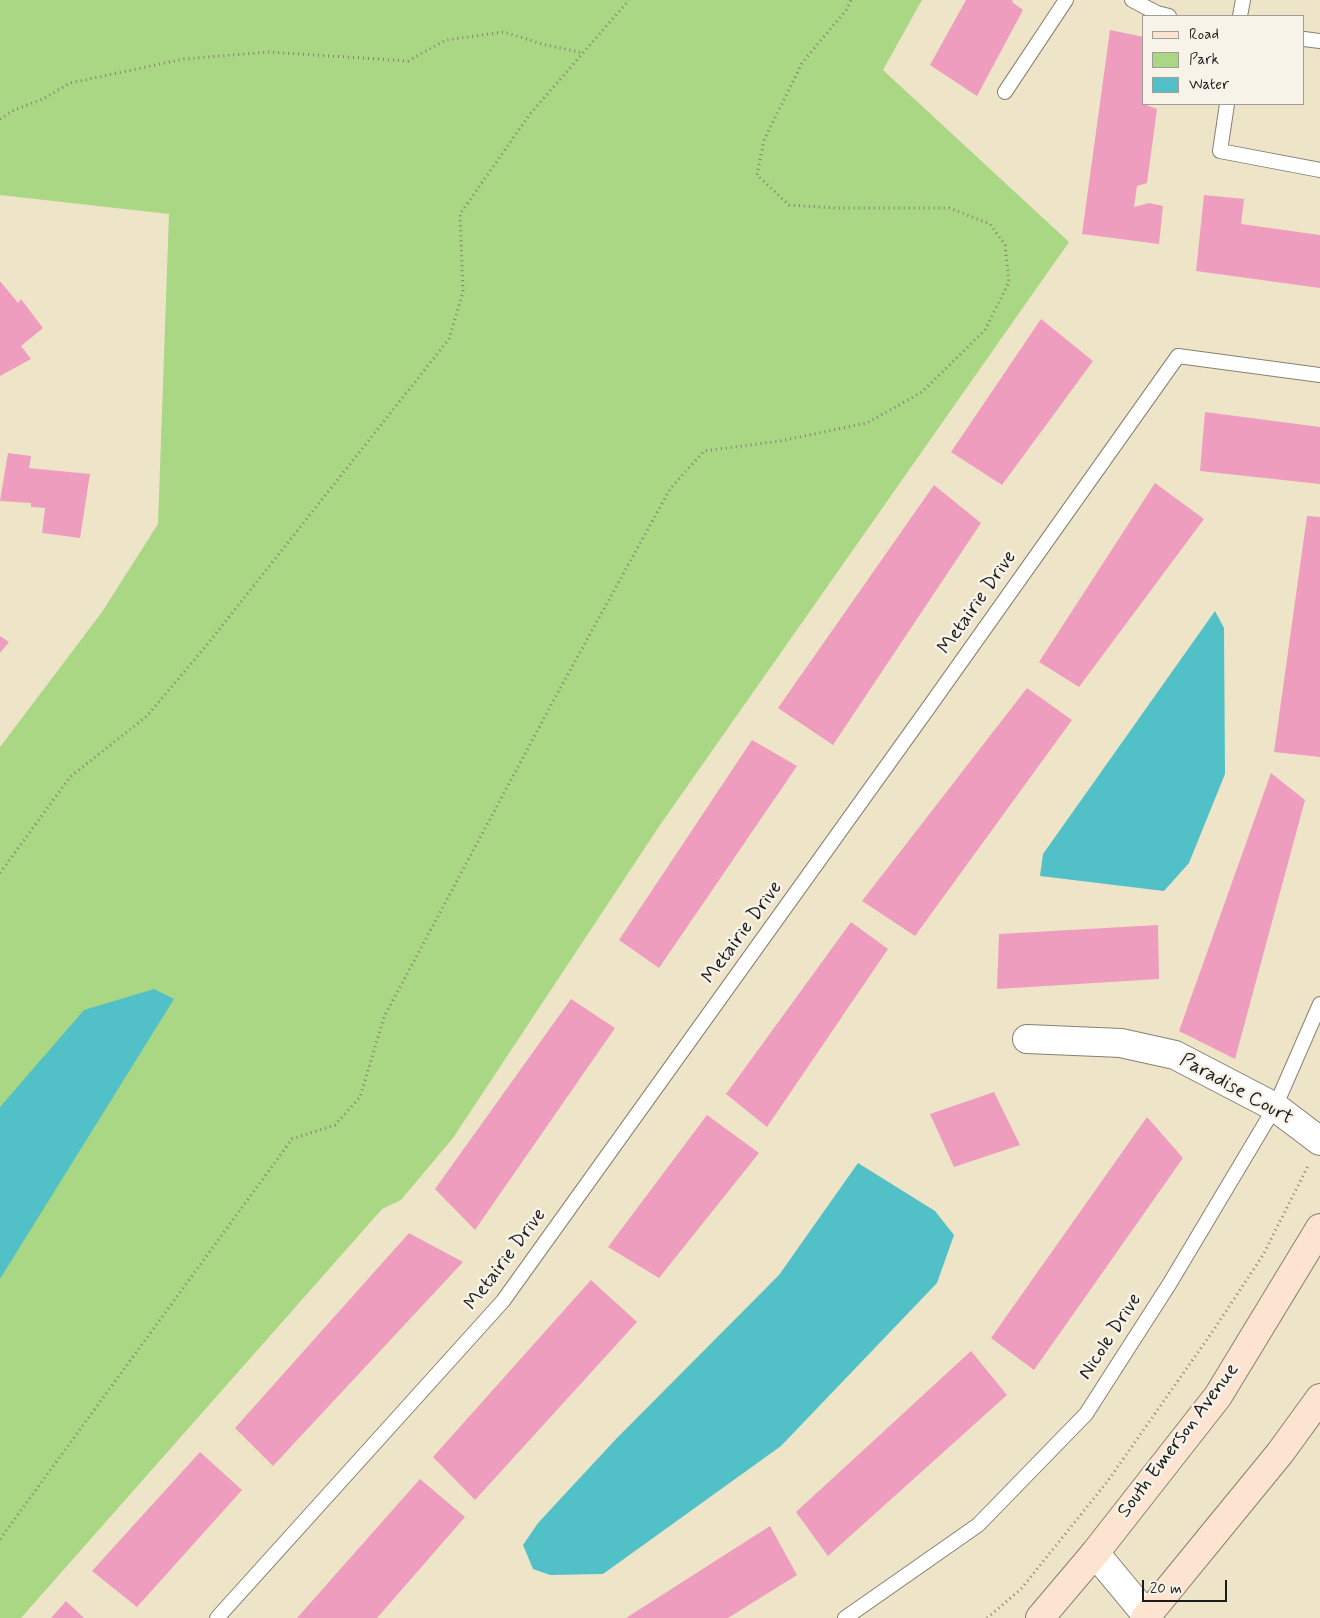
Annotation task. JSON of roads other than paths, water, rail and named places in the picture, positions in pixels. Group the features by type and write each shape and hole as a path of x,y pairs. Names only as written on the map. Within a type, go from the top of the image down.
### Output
{"main road":[{"name":"South Emerson Avenue","path":"1040,1618 1095,1553 1218,1396 1320,1228"},
{"path":"1147,1617 1280,1453 1320,1398"}],"street":[{"name":"Paradise Court","path":"1027,1038 1122,1043 1175,1055 1275,1107 1320,1141"},
{"path":"1095,1553 1147,1617"}],"lane":[{"path":"1004,92 1066,0"},
{"path":"1132,0 1165,15"},
{"path":"1240,15 1243,0"},
{"path":"1305,39 1320,41"},
{"path":"1227,105 1220,151 1320,170"},
{"name":"Metairie Drive","path":"217,1618 503,1301 1178,356 1320,376"},
{"name":"Nicole Drive","path":"845,1618 978,1525 1086,1414 1170,1283 1275,1107 1320,1004"}],"water":[{"path":"1215,611 1224,628 1225,774 1189,863 1164,891 1040,876 1043,854"},
{"path":"154,989 174,999 0,1279 0,1107 84,1010"},
{"path":"858,1163 935,1211 954,1235 937,1283 781,1446 603,1574 550,1575 533,1569 523,1545 538,1523 616,1439 779,1275"}]}
